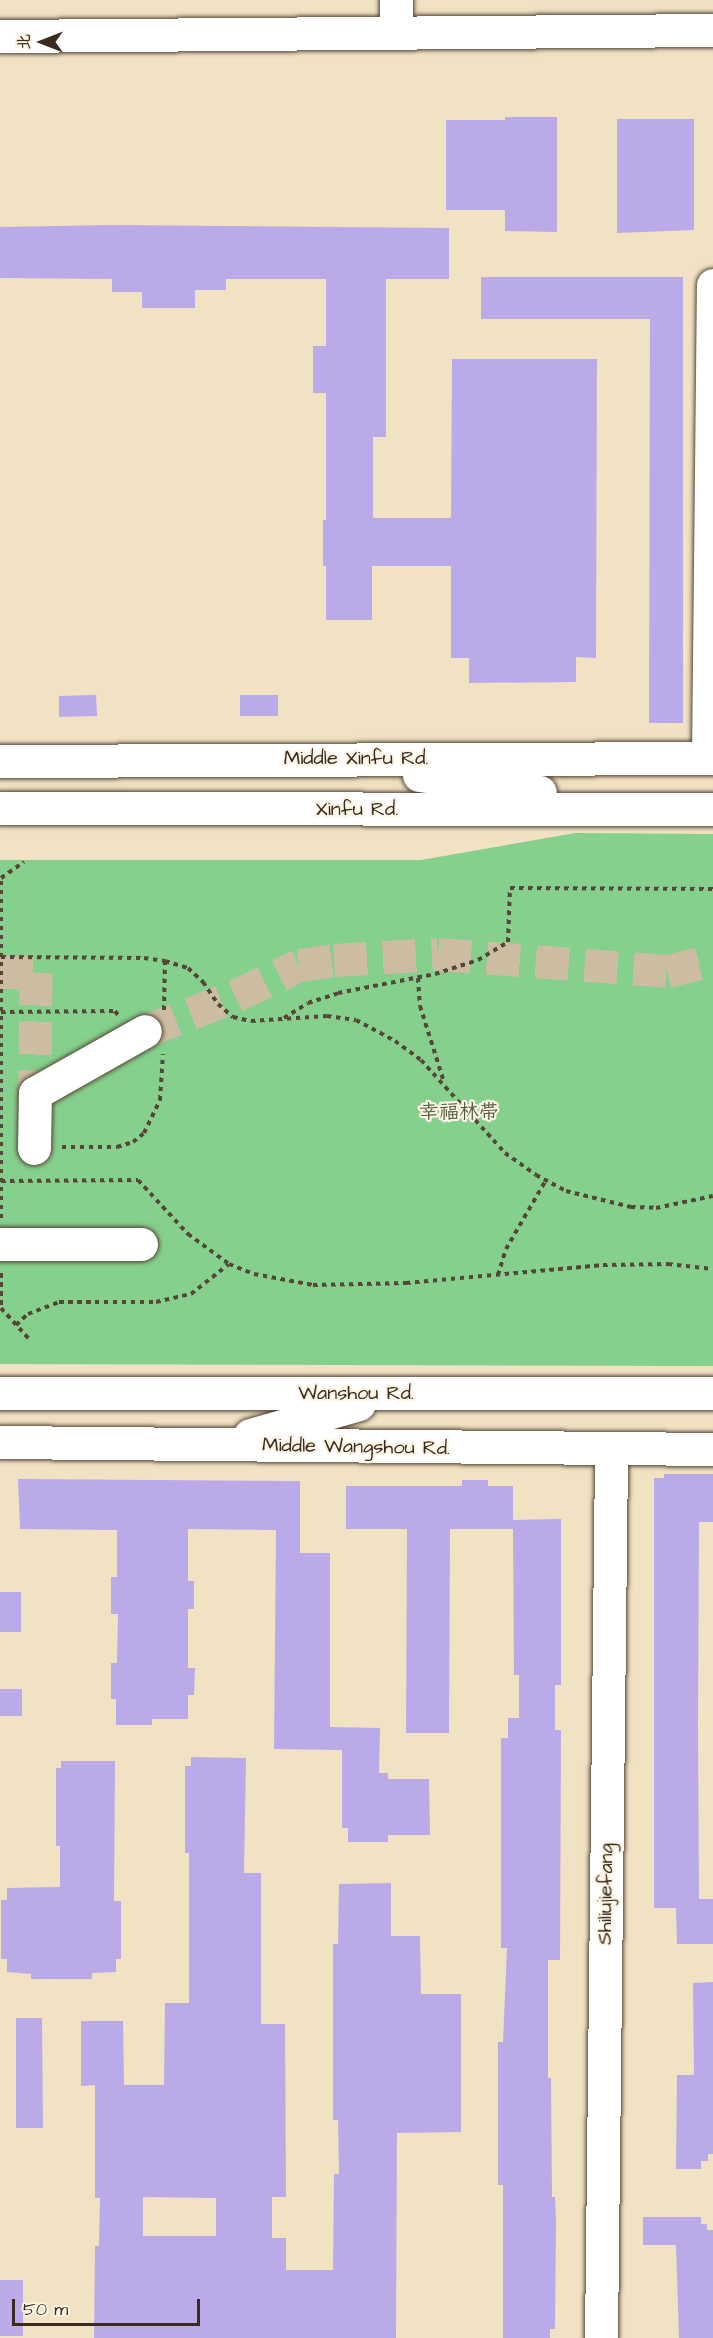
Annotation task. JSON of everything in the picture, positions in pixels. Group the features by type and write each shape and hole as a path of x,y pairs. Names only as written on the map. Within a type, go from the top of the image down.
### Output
{"main road":[{"path":"396,0 396,33"},
{"path":"0,36 713,30"},
{"path":"710,758 713,285"},
{"path":"305,758 655,809"},
{"name":"Middle Xinfu Rd.","path":"0,761 710,758"},
{"name":"Xinfu Rd.","path":"0,808 713,809"},
{"path":"34,1148 35,1093 157,1031"},
{"path":"0,1244 141,1244"},
{"name":"Wanshou Rd.","path":"0,1392 713,1394"},
{"path":"216,1445 395,1393"},
{"name":"Middle Wangshou Rd.","path":"0,1442 611,1450 713,1449"},
{"name":"Shiliujiefang","path":"601,2338 611,1450"}],"path":[{"path":"24,862 1,878 0,1244 1,1308 29,1339"},
{"path":"283,1019 308,1003 338,993 418,978 478,960 508,942 510,888 713,888"},
{"path":"1,957 144,958 165,961 188,968 203,982 218,1004 233,1017 251,1021 327,1016 356,1020 395,1041 421,1060 444,1083 468,1116 505,1153 566,1191 631,1207 656,1208 713,1196"},
{"path":"34,1148 117,1147 133,1142 144,1132 160,1100 157,1031 165,961"},
{"path":"418,978 420,1006 444,1083"},
{"path":"1,1012 115,1011"},
{"path":"1,1181 138,1180 188,1234 229,1264 254,1274 314,1286 354,1286 603,1265 668,1264 713,1269"},
{"path":"498,1275 506,1249 546,1180"},
{"path":"16,1324 28,1314 59,1302 156,1302 190,1294 229,1264"}],"green space":[{"name":"幸福林带","path":"575,833 713,834 713,1366 0,1364 0,860 421,860"}],"building":[{"path":"505,117 557,117 557,232 505,231 505,210 446,210 446,120 505,120"},
{"path":"617,119 694,119 694,230 617,233"},
{"path":"112,225 449,228 449,279 386,279 386,437 373,437 373,518 451,518 452,359 597,359 596,658 576,657 576,682 469,683 469,658 451,658 451,566 372,566 372,620 326,620 323,520 326,520 326,393 313,393 313,346 326,346 326,279 226,279 226,290 195,290 195,308 142,308 142,292 112,292 112,279 0,278 0,227"},
{"path":"481,277 683,277 683,723 649,723 650,319 481,319"},
{"path":"96,695 97,716 59,717 59,696"},
{"path":"240,695 278,695 278,716 240,716"},
{"path":"664,1474 713,1474 713,1522 699,1522 698,1727 699,1899 713,1899 713,1944 677,1944 676,1908 654,1908 654,1478 664,1478"},
{"path":"18,1479 300,1481 300,1553 330,1553 330,1727 380,1728 379,1773 388,1773 388,1779 429,1779 430,1835 388,1835 388,1842 348,1842 348,1828 342,1828 342,1750 274,1749 276,1530 188,1529 188,1581 194,1581 194,1609 188,1609 188,1668 195,1668 194,1695 188,1695 188,1719 152,1719 152,1725 116,1725 116,1699 111,1699 111,1663 117,1663 118,1614 111,1614 111,1577 117,1577 117,1530 20,1529"},
{"path":"462,1480 488,1480 488,1486 513,1486 513,1520 561,1519 561,1685 555,1685 555,1730 561,1730 560,1960 548,1960 548,2078 551,2078 552,2197 555,2197 556,2221 555,2329 550,2329 550,2338 503,2338 503,2185 498,2185 498,2042 503,2042 507,1948 501,1948 501,1738 508,1738 508,1718 519,1718 519,1675 514,1675 513,1529 450,1529 449,1733 406,1733 407,1529 346,1529 346,1486 462,1486"},
{"path":"0,1592 21,1592 21,1632 0,1632"},
{"path":"0,1689 22,1689 22,1716 0,1716"},
{"path":"191,1757 246,1758 244,1873 261,1873 261,2024 285,2024 286,2197 272,2197 272,2238 286,2238 286,2270 333,2270 334,2174 339,2174 338,2120 333,2120 333,1944 338,1944 339,1884 391,1883 391,1936 420,1936 421,1994 461,1994 461,2132 397,2133 396,2338 94,2338 95,2246 99,2246 100,2198 95,2198 95,2085 81,2086 81,2021 123,2021 124,2085 164,2085 165,2003 189,2003 189,1853 185,1853 185,1766 191,1766","holes":["143,2197 216,2198 216,2236 143,2236"]},
{"path":"61,1761 115,1761 114,1901 121,1901 121,1959 116,1959 116,1972 92,1973 92,1979 31,1979 31,1974 7,1972 7,1959 1,1959 1,1900 7,1900 7,1888 60,1887 60,1846 56,1846 56,1768 61,1768"},
{"path":"713,1982 713,2154 708,2154 708,2161 701,2161 701,2169 676,2169 677,2075 694,2075 693,1983"},
{"path":"16,2018 42,2018 43,2128 16,2128"},
{"path":"643,2217 701,2217 701,2224 707,2224 707,2230 713,2230 713,2338 679,2338 676,2245 643,2245"},
{"path":"0,2280 23,2280 23,2336 0,2336"}],"tunnel":[{"path":"145,1031 235,996 299,965 334,960 438,954 667,971 713,960"},
{"path":"0,972 36,972 35,1093"}]}
